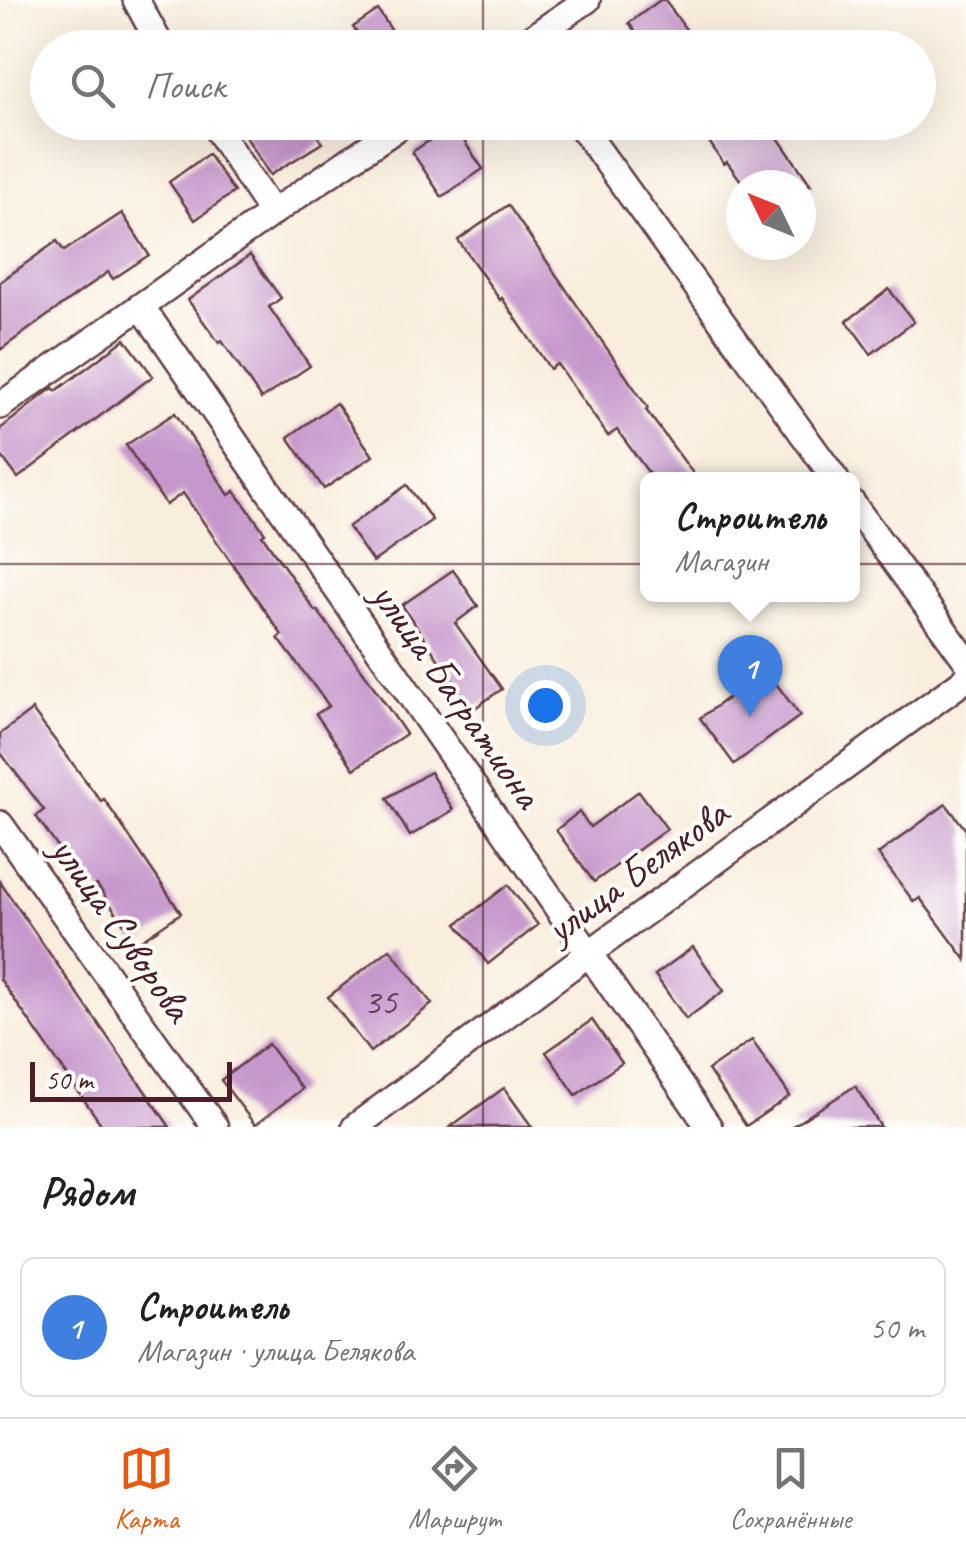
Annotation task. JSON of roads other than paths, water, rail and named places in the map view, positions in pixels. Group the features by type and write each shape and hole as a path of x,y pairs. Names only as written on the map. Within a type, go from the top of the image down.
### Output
{"street":[{"path":"136,0 152,30"},
{"path":"544,30 587,0"},
{"path":"224,140 272,213"},
{"path":"0,406 379,140"},
{"path":"591,140 830,472"},
{"name":"улица Багратиона","path":"141,306 709,1127"},
{"path":"860,514 966,660"},
{"name":"улица Белякова","path":"355,1127 966,679"},
{"name":"улица Суворова","path":"0,824 214,1127"}],"place":[{"name":"Строитель","path":"750,717"}]}
